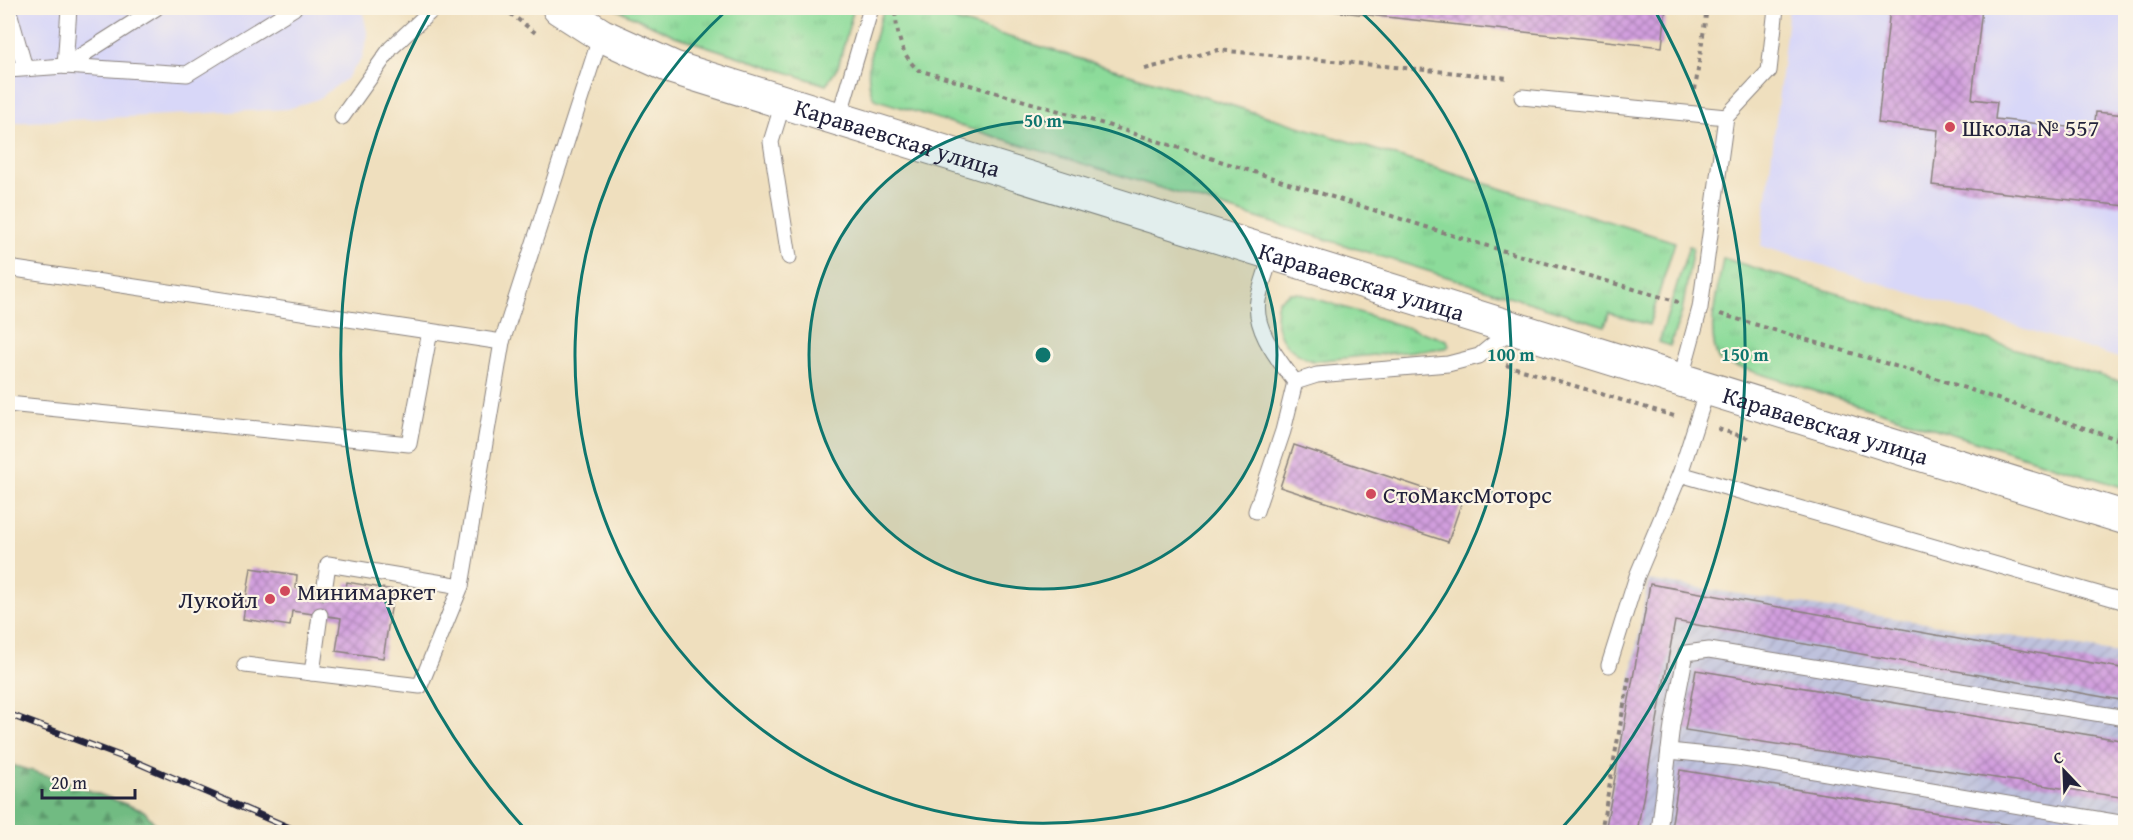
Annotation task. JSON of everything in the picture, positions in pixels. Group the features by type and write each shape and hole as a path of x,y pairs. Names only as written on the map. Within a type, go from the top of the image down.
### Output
{"street":[{"name":"Караваевская улица","path":"559,8 601,35 674,68 2126,518"}],"lane":[{"path":"8,8 25,68"},
{"path":"65,66 69,8"},
{"path":"65,66 156,8"},
{"path":"8,70 65,66 188,74 294,8"},
{"path":"342,117 391,48 434,8"},
{"path":"837,120 870,8"},
{"path":"1609,665 1623,627 1637,576 1680,474 1697,423 1694,386 1700,308 1726,117 1769,71 1776,8"},
{"path":"245,665 420,686 461,586 502,342 601,35"},
{"path":"1522,97 1726,117"},
{"path":"783,103 771,142 789,257"},
{"path":"1272,254 1258,303 1263,331 1275,355 1295,382"},
{"path":"8,268 502,342"},
{"path":"1295,382 1317,375 1448,364 1479,356 1512,329"},
{"path":"8,404 409,444 430,331"},
{"path":"1256,511 1283,431 1295,382"},
{"path":"1680,474 2126,602"},
{"path":"324,592 328,564 461,586"},
{"path":"312,673 320,615"},
{"path":"1659,832 1669,751 1686,652 1709,650 2126,718"},
{"path":"1669,751 1738,758 2126,824"}],"path":[{"path":"895,8 898,37 905,58 918,70 1104,124 1467,240 1932,377 2126,442"},
{"path":"1692,114 1707,8"},
{"path":"1145,69 1218,50 1509,78 1522,97"},
{"path":"1479,356 1697,423"},
{"path":"1601,832 1631,665 1623,627"}],"shaded area":[{"path":"8,8 362,8 368,36 362,58 346,79 318,99 288,109 8,123"},
{"name":"Школа № 557","path":"1789,8 2125,8 2125,360 1761,246"},
{"path":"1648,580 2125,654 2125,832 1604,832"}],"green space":[{"path":"614,8 854,8 838,67 826,85 675,36"},
{"path":"884,8 915,8 1675,242 1649,325 1609,313 1605,326 874,99 870,88 869,65"},
{"path":"1689,246 1693,247 1682,312 1670,346 1659,342"},
{"path":"1723,258 2125,383 2125,488 1719,361 1715,349 1713,323"},
{"path":"1290,293 1298,293 1447,340 1449,346 1313,361 1288,346 1279,331 1276,312 1278,301"},
{"path":"8,764 53,777 144,811 162,832 8,832"}],"building":[{"path":"1304,8 1666,8 1662,47"},
{"path":"1890,8 1982,8 1972,99 1997,102 1995,119 2094,130 2096,112 2126,115 2126,206 1932,185 1938,130 1878,123"},
{"name":"СтоМаксМоторс","path":"1294,445 1462,501 1448,542 1280,487"},
{"path":"251,568 297,575 296,588 345,595 347,582 394,590 383,658 336,651 341,618 292,611 290,626 243,619"},
{"path":"1650,584 2126,669 2126,701 1675,621 1637,832 1605,832"},
{"path":"1696,670 2126,741 2126,798 1685,730"},
{"path":"1680,770 2047,832 1690,832 1671,829"}],"railway":[{"path":"8,714 136,762 299,832"}],"place":[{"name":"Школа № 557","path":"1950,127"},
{"name":"СтоМаксМоторс","path":"1371,494"},
{"name":"Минимаркет","path":"285,591"},
{"name":"Лукойл","path":"270,599"}]}
